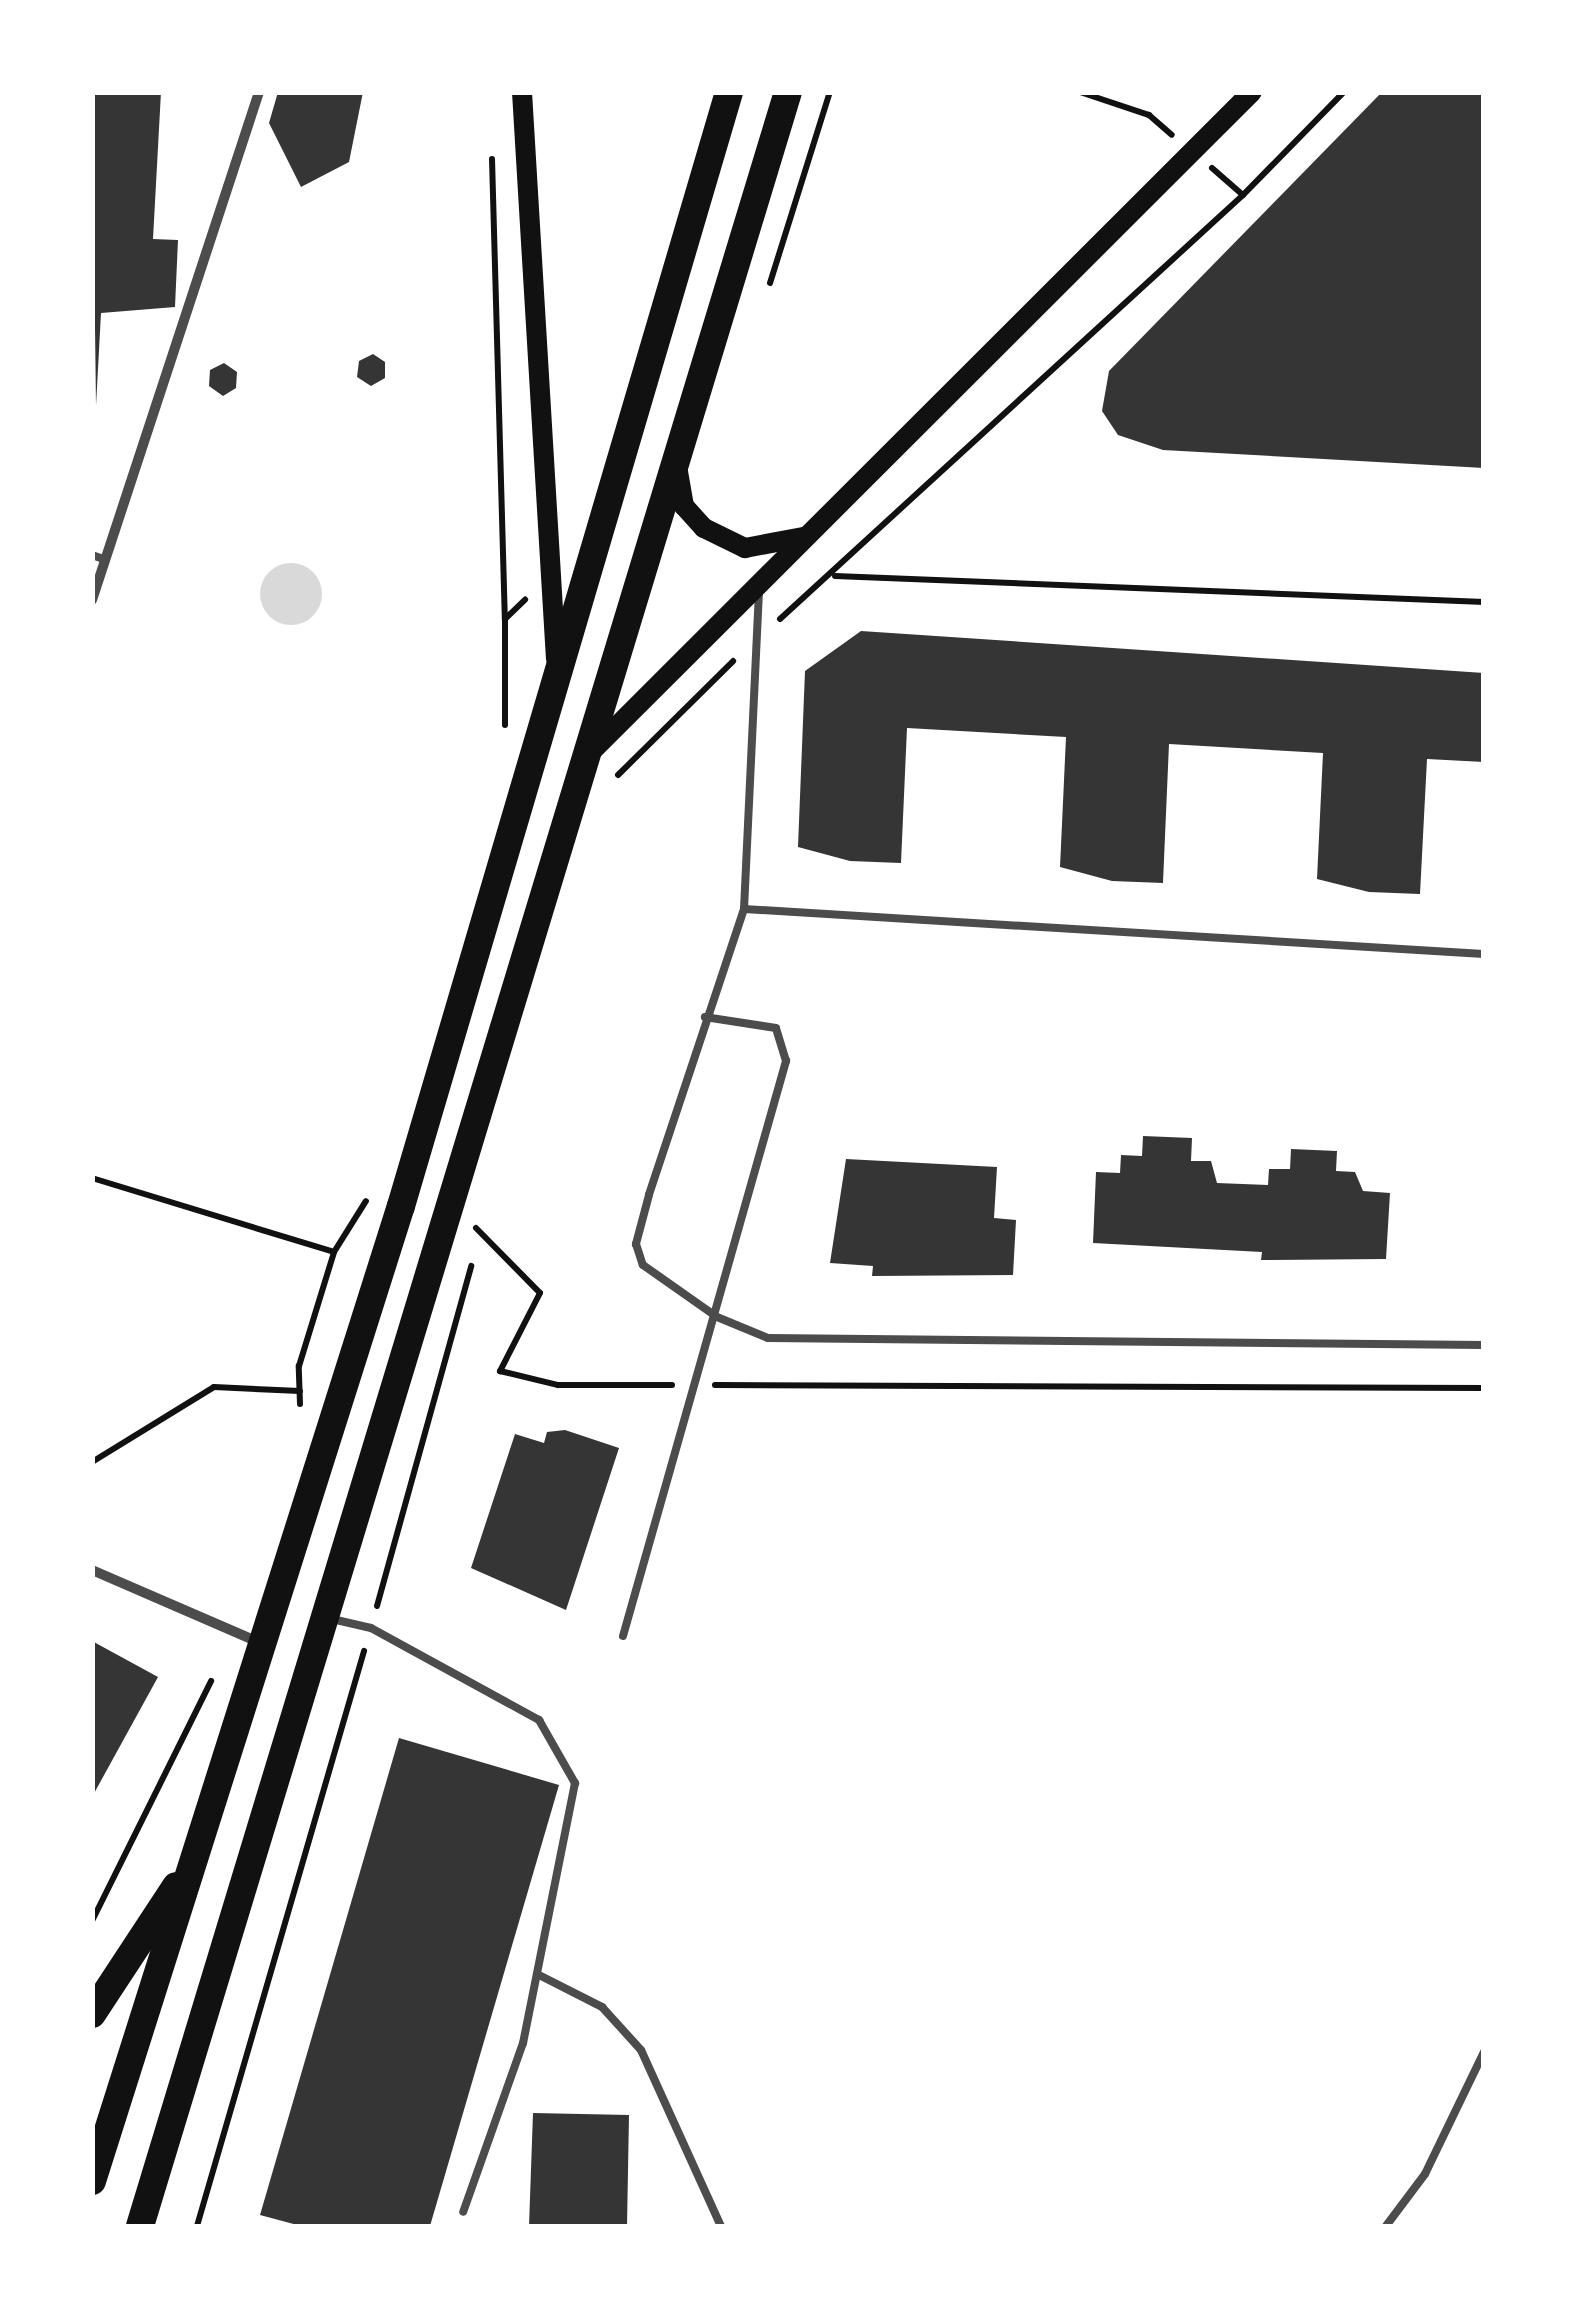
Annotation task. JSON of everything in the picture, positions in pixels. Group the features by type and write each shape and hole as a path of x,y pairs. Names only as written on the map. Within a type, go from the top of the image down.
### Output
{"highway":[{"path":"92,2181 265,1644 730,92"},
{"path":"140,2226 788,92"},
{"path":"92,2014 198,1851"}],"main road":[{"path":"522,92 557,668"},
{"path":"582,762 759,591 817,527 1252,92"},
{"path":"676,461 684,506 735,544 783,545 817,527"}],"street":[{"path":"92,600 98,557 259,92"},
{"path":"92,1570 232,1636 265,1644"}],"lane":[{"path":"759,591 744,909 705,1017 636,1244 643,1265 717,1317 768,1338 1484,1345"},
{"path":"744,909 1484,954"},
{"path":"623,1636 717,1317 786,1061 776,1028 705,1017"},
{"path":"327,1618 370,1628 539,1720 575,1782 539,1975 463,2212"},
{"path":"539,1975 602,2007 641,2050 721,2226"},
{"path":"1386,2226 1425,2174 1484,2052"}],"path":[{"path":"1324,113 1344,92"},
{"path":"492,150 506,619"},
{"path":"609,784 756,638 834,576 1244,194"},
{"path":"834,576 1484,602"},
{"path":"92,1178 334,1252"},
{"path":"300,1424 300,1391 334,1252 371,1196"},
{"path":"198,2226 481,1230 540,1293 500,1370 558,1385 1484,1388"},
{"path":"92,1462 214,1387 300,1391"},
{"path":"92,1921 232,1636"}],"shaded area":[{"path":"291,563 313,572 322,594 313,616 291,625 269,616 260,594 269,572"}],"building":[{"path":"92,92 161,92 153,239 178,240 175,307 101,313 96,406"},
{"path":"278,92 363,92 349,162 301,187 269,123"},
{"path":"1382,92 1484,92 1484,468 1163,450 1118,435 1102,411 1109,371"},
{"path":"373,354 385,362 385,378 371,386 357,377 359,361"},
{"path":"224,363 237,372 236,388 223,396 209,386 210,370"},
{"path":"861,631 1484,673 1484,762 1427,759 1420,894 1369,892 1317,879 1323,753 1169,744 1163,883 1112,881 1060,867 1066,737 907,728 901,863 850,861 798,847 805,671"},
{"path":"1143,1136 1192,1138 1191,1161 1211,1161 1217,1183 1268,1185 1269,1169 1290,1169 1291,1149 1337,1151 1336,1171 1355,1172 1363,1191 1390,1193 1386,1259 1261,1260 1262,1252 1093,1243 1096,1172 1120,1173 1121,1155 1142,1156"},
{"path":"846,1159 997,1167 994,1218 1016,1220 1013,1275 872,1276 873,1266 830,1263"},
{"path":"565,1430 619,1448 566,1610 471,1568 515,1434 544,1443 547,1432"},
{"path":"92,1641 158,1677 92,1797"},
{"path":"399,1738 559,1785 430,2226 301,2226 260,2215"},
{"path":"533,2113 629,2115 627,2226 529,2226"}]}
